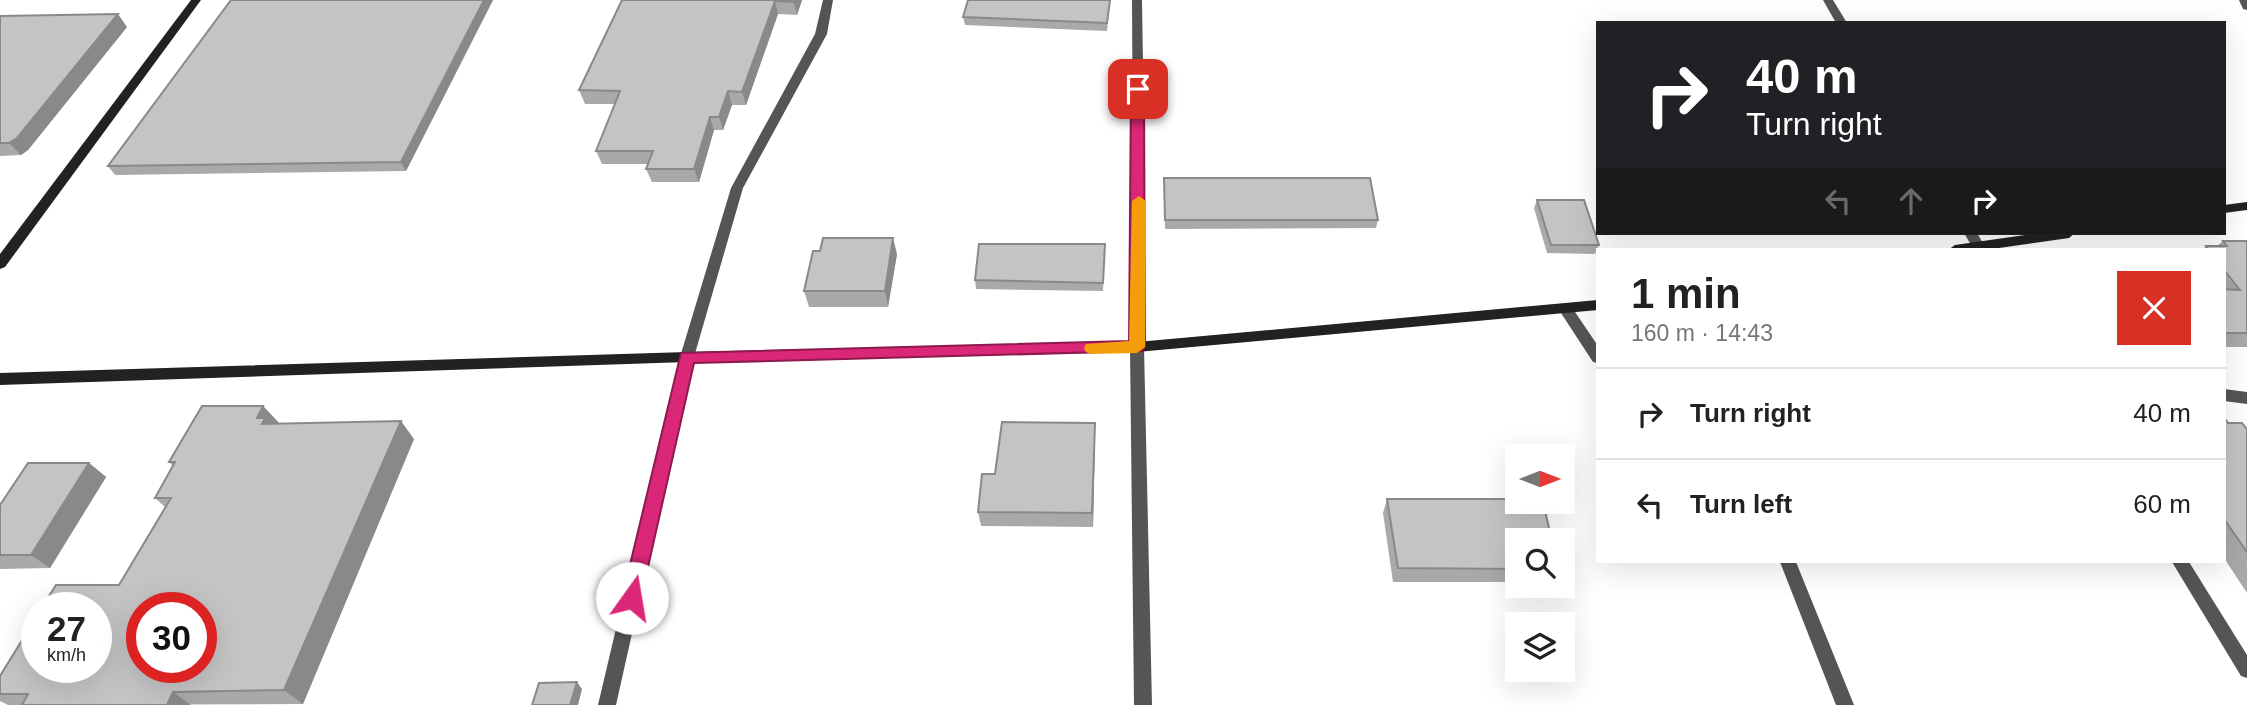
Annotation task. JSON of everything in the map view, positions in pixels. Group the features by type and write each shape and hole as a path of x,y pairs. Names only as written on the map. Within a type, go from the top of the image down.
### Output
{"street":[{"path":"0,264 196,0"},
{"path":"607,705 687,357 737,188 821,34 828,0"},
{"path":"1137,0 1137,347 1143,705"},
{"path":"1828,0 1841,21"},
{"path":"2244,0 2247,7"},
{"path":"2226,209 2247,205"},
{"path":"1980,248 2057,235"},
{"path":"0,379 687,357 1137,347 1596,305"},
{"path":"1566,310 1596,355"},
{"path":"2226,395 2247,398"},
{"path":"1788,563 1845,705"},
{"path":"2180,563 2247,670"}],"building":[{"path":"231,0 484,0 401,162 108,166"},
{"path":"622,0 795,0 775,1 742,92 728,91 719,117 710,117 694,169 646,169 653,151 596,151 620,91 579,90"},
{"path":"968,0 1110,0 1107,23 963,17"},
{"path":"118,14 17,138 9,143 0,143 0,16"},
{"path":"1164,178 1370,178 1378,220 1165,220"},
{"path":"1537,200 1584,200 1599,245 1551,245"},
{"path":"823,238 893,238 885,291 804,291 813,251 820,251"},
{"path":"2223,241 2247,241 2247,333 2226,333 2226,289 2240,290 2226,272 2226,248 2206,246 2227,246"},
{"path":"979,244 1105,244 1103,283 975,280"},
{"path":"202,406 263,406 257,418 265,418 262,424 401,421 284,690 173,692 167,705 22,705 28,694 0,694 0,676 21,642 21,683 112,683 112,592 52,592 56,585 119,585 171,498 155,498 175,462 169,462"},
{"path":"2226,420 2228,423 2242,423 2247,429 2247,552 2226,522"},
{"path":"1002,422 1095,423 1092,513 978,512 982,474 995,474"},
{"path":"28,463 89,463 31,555 0,555 0,505"},
{"path":"1387,499 1505,499 1505,514 1546,514 1549,528 1505,528 1505,569 1398,568"},
{"path":"577,682 570,705 532,705 539,683"}],"slow traffic":[{"path":"1091,348 1137,347 1139,201"}],"route":[{"path":"632,598 687,357 1137,347 1138,89"}]}
